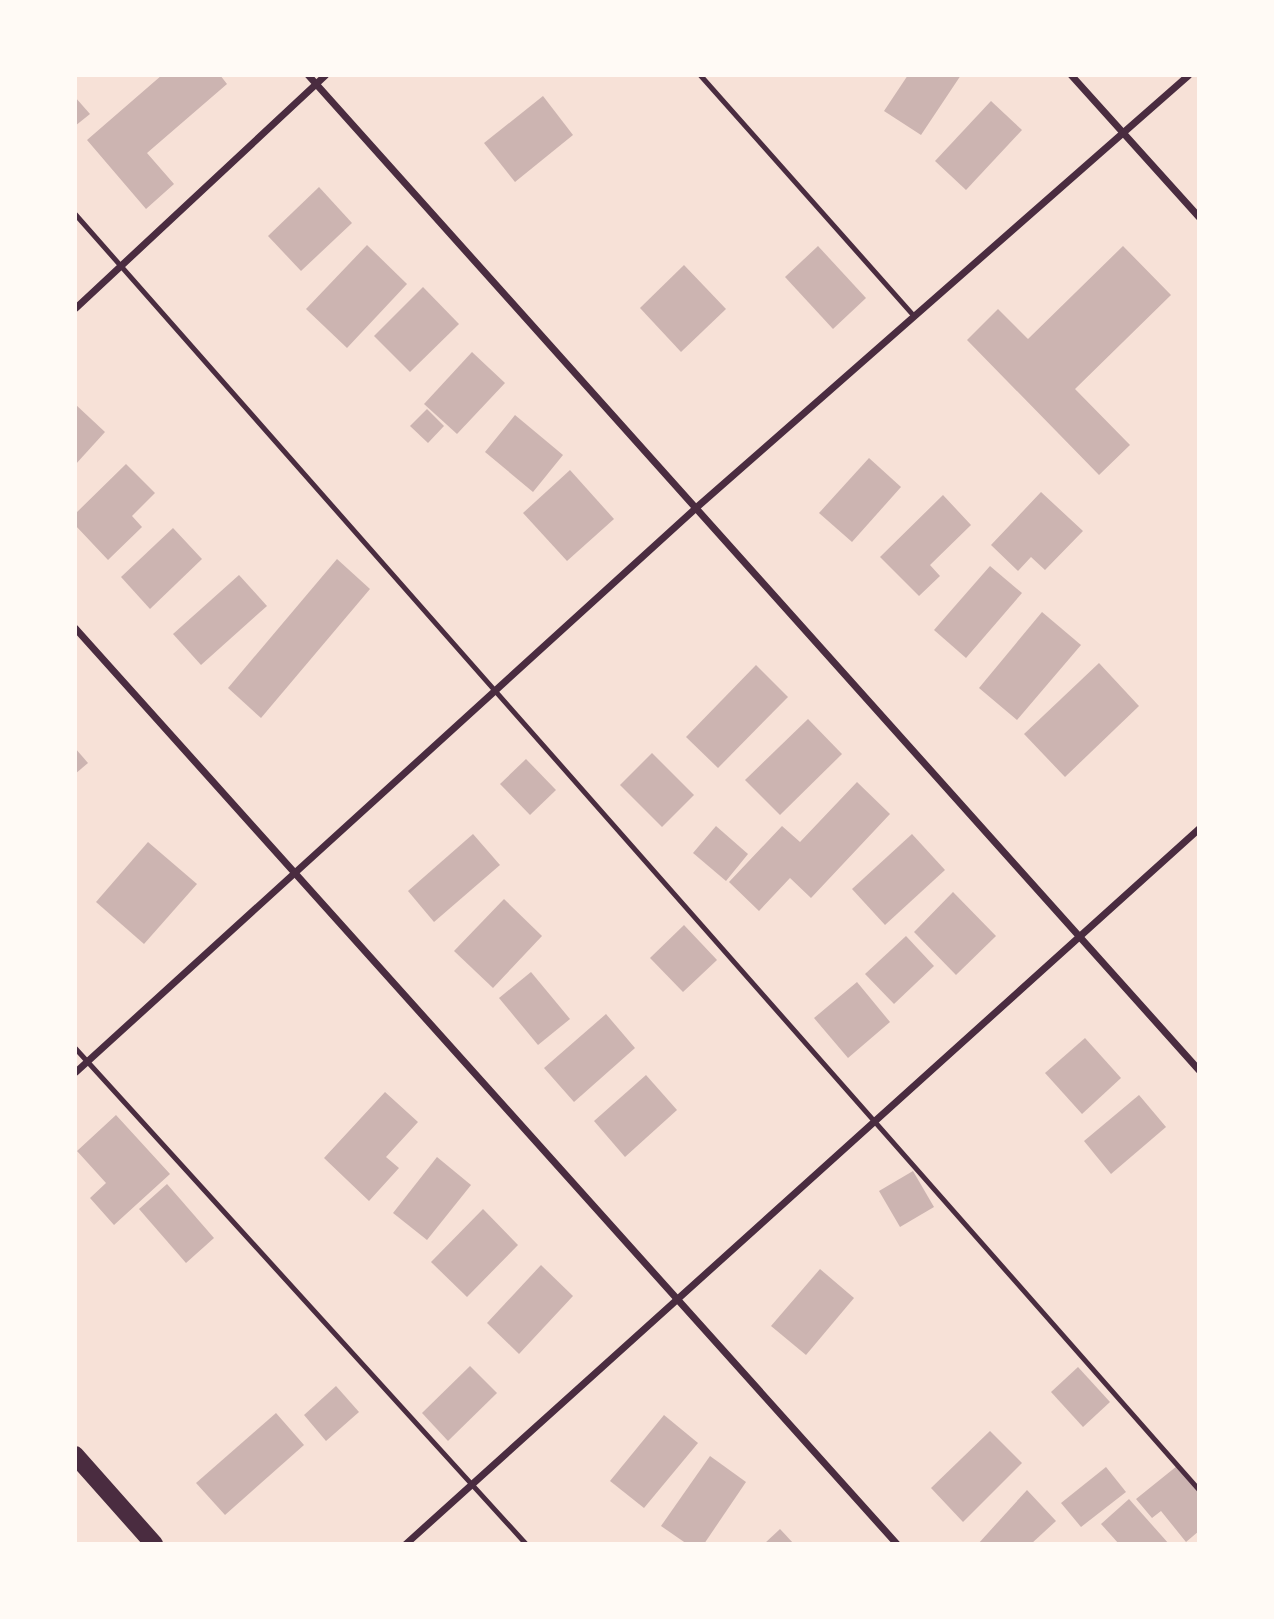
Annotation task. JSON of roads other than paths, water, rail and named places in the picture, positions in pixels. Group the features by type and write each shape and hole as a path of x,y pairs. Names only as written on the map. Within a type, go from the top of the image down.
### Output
{"main road":[{"path":"75,1455 154,1544"}],"street":[{"path":"308,75 1199,1070"},
{"path":"75,308 325,75"},
{"path":"1072,75 1199,217"},
{"path":"75,1072 695,508 916,318 1188,75"},
{"path":"75,628 897,1544"},
{"path":"405,1544 874,1122 1077,934 1199,828"}],"lane":[{"path":"701,75 916,318"},
{"path":"75,214 1199,1490"},
{"path":"75,1048 526,1544"}]}
